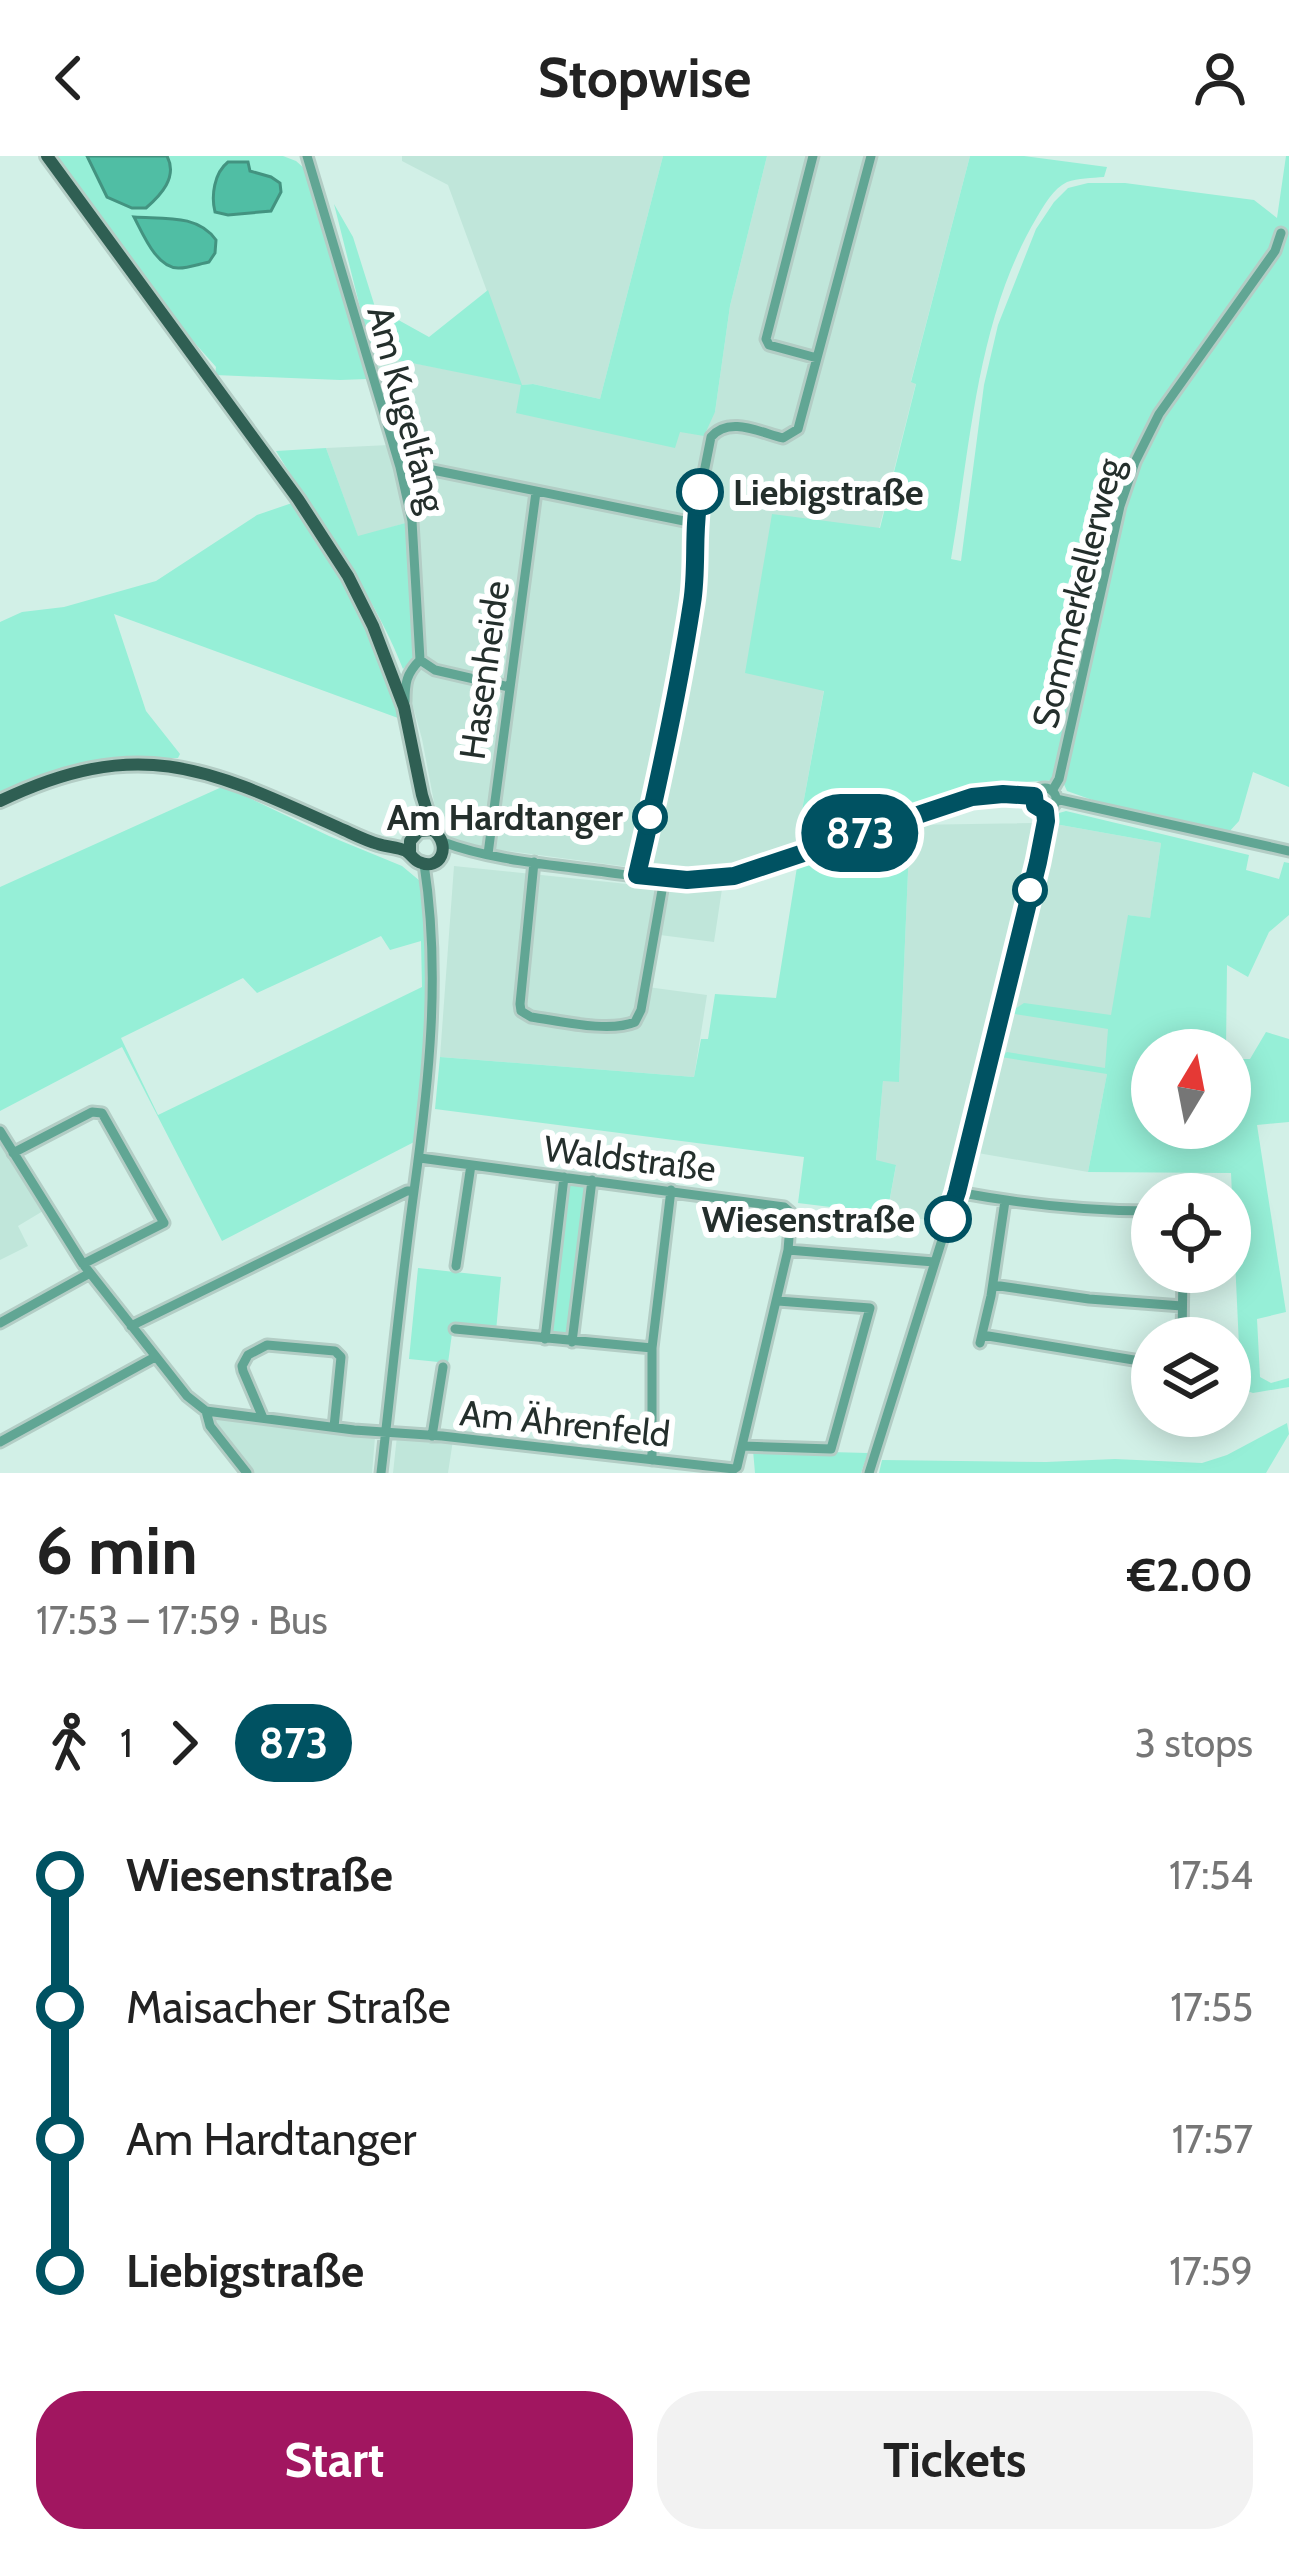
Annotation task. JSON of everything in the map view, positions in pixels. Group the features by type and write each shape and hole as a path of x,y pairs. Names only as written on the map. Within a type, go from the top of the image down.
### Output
{"main road":[{"path":"47,156 298,499 335,557 373,626 404,707 422,795 415,860 436,855"},
{"path":"0,801 44,781 95,768 118,764 179,767 256,790 379,844 418,838"},
{"path":"418,838 436,855"}],"street":[{"name":"Am Kugelfang","path":"307,156 400,466 412,521 420,660"},
{"path":"813,156 766,339 770,345 817,358"},
{"path":"637,875 680,679 693,595 694,523 708,451 715,430 724,425 783,438 795,433 871,156"},
{"name":"Sommerkellerweg","path":"1054,795 1120,506 1135,462 1159,414 1275,251 1281,232"},
{"path":"400,466 694,523"},
{"name":"Hasenheide","path":"488,854 536,492"},
{"path":"404,707 404,685 420,660 435,670 508,687"},
{"path":"381,1473 431,1056 430,896 436,855 473,852 664,879 710,880 972,797 1034,796 1042,788 1054,795 1289,851"},
{"path":"1045,811 1053,807 1054,795"},
{"path":"1034,796 1035,805 1045,811"},
{"path":"868,1473 957,1192 1038,862 1045,811"},
{"path":"533,862 520,1004 521,1011 531,1017 622,1027 635,1022 664,879"},
{"path":"0,1323 164,1223 102,1113 92,1112 14,1154"},
{"path":"0,1131 86,1269 194,1405 206,1412 210,1426 247,1473"},
{"name":"Waldstraße","path":"420,1157 784,1207 791,1213 788,1250"},
{"path":"457,1266 471,1166"},
{"path":"545,1339 564,1177"},
{"path":"572,1342 592,1180"},
{"path":"652,1460 652,1348 670,1190"},
{"path":"131,1326 414,1191"},
{"path":"957,1192 1005,1201 1131,1211"},
{"path":"1005,1201 981,1339 1131,1360"},
{"path":"778,1301 870,1308 831,1449 742,1447 788,1250 934,1262"},
{"path":"993,1285 1182,1306"},
{"path":"1182,1293 1182,1317"},
{"path":"455,1329 652,1348"},
{"path":"263,1418 243,1371 248,1355 267,1346 335,1351 340,1363 334,1427"},
{"path":"0,1442 155,1358"},
{"path":"432,1436 443,1367"},
{"name":"Am Ährenfeld","path":"206,1412 737,1467 742,1447"}],"shaded area":[{"path":"56,156 87,156 107,197 132,208 145,208 155,200 171,163 167,156 283,156 296,161 304,168 367,379 215,375 216,367 170,315"},
{"path":"87,156 167,156 169,178 146,208 132,208 107,197"},
{"path":"402,156 663,156 600,399 523,385 679,432 715,412 730,306 767,156 970,156 911,381 916,383 879,529 772,515 824,690 795,848 700,873 455,844 438,823 408,688 425,658 416,519 405,462 372,355 521,384 448,185 402,161"},
{"path":"663,156 767,156 730,306 715,412 704,436 680,432 675,448 516,413 521,385 372,355 334,204 353,237 375,307 429,337 488,290 522,385 600,399"},
{"path":"970,156 1024,156 1107,167 1104,177 1067,182 1050,197 1001,298 979,384 951,559 961,561 984,385 998,325 1036,229 1054,202 1068,188 1125,183 1254,200 1277,218 1289,156 1289,787 1253,772 1239,821 1228,833 1118,809 1067,791 1062,780 951,791 795,848 824,691 745,673 772,514 880,528 916,384 911,382"},
{"path":"228,162 248,162 250,171 280,183 281,192 271,211 215,212 215,185"},
{"path":"134,217 180,219 200,226 216,240 215,253 209,262 171,267 152,249"},
{"path":"389,445 409,522 358,537 326,448"},
{"path":"326,448 358,536 409,522 416,657 403,669 361,584 276,451"},
{"path":"292,503 370,632 398,718 114,614 146,711 180,754 178,758 87,765 0,793 0,622 22,612 64,607 156,581 257,515"},
{"path":"224,786 402,866 420,881 428,964 416,1141 222,1241 122,1047 0,1111 0,887","holes":["381,936 390,950 421,941 422,987 158,1115 121,1038 243,978 257,993"]},
{"path":"1059,813 1249,855 1246,870 1279,879 1284,862 1289,863 1289,915 1269,932 1248,977 1227,965 1226,1029 1131,1029 1131,1149 1251,1149 1251,1057 1266,1032 1289,1039 1289,1122 1257,1125 1286,1312 1257,1319 1260,1377 1271,1383 1289,1378 1289,1387 1251,1392 1251,1317 1238,1317 1237,1293 1251,1293 1251,1173 1088,1172 1107,1074 1001,1057 1007,1052 1105,1068 1108,1029 1009,1013 1024,1003 1111,1015 1128,915 1150,918 1161,843 1055,824"},
{"path":"1034,823 953,1191 942,1222 887,1214 896,1166 876,1161 883,1080 899,1081 910,825"},
{"path":"1055,824 1161,843 1150,919 1129,915 1088,1172 972,1152"},
{"path":"910,825 899,1082 883,1081 876,1160 896,1165 887,1214 798,1203 804,1157 435,1109 440,1057 694,1077 701,1039 708,1039 715,994 776,998 797,867"},
{"path":"454,866 656,887 640,986 707,995 694,1077 440,1057"},
{"path":"722,889 714,942 660,935 670,890"},
{"path":"0,1144 43,1211 18,1226 28,1246 0,1260"},
{"path":"570,1180 590,1182 568,1336 549,1334"},
{"path":"418,1268 501,1277 496,1331 453,1326 448,1363 409,1359"},
{"path":"217,1416 375,1437 372,1473 253,1473 214,1427"},
{"path":"1287,1423 1289,1434 1266,1473 879,1473 882,1460 1202,1463"},
{"path":"397,1436 453,1440 448,1473 393,1473"},
{"path":"753,1450 868,1453 861,1473 755,1473"}],"bus line":[{"name":"873","path":"700,492 694,523 693,595 678,693 637,875 687,880 734,876 972,797 1034,796 1035,805 1045,811 1038,862 948,1219"}],"place":[{"name":"Liebigstraße","path":"700,492"},
{"name":"Am Hardtanger","path":"650,817"},
{"name":"Wiesenstraße","path":"948,1219"}]}
